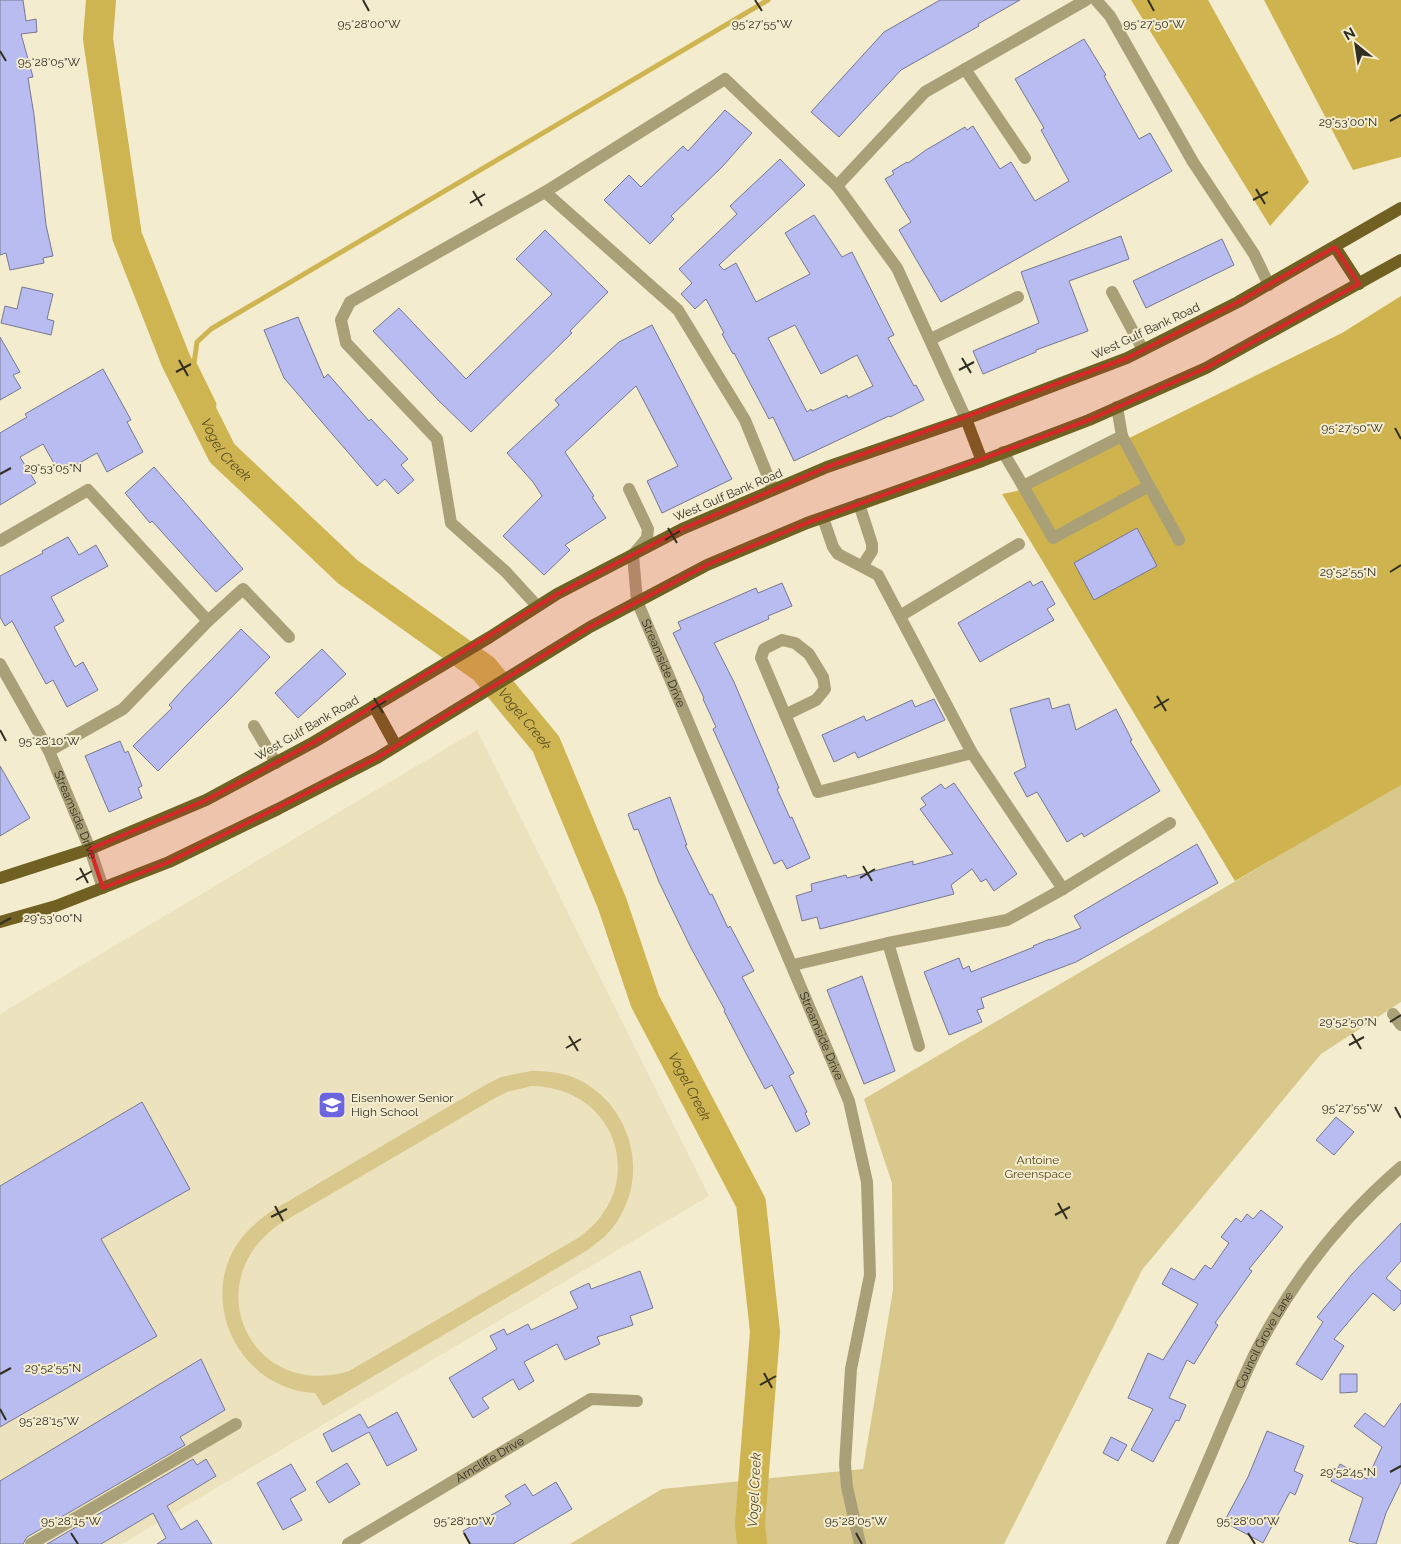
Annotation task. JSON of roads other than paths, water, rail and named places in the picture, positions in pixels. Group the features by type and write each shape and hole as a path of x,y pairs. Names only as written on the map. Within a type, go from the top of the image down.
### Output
{"main road":[{"name":"West Gulf Bank Road","path":"0,878 90,849 206,800 314,742 490,637 557,594 682,529 773,489 966,419 1143,350 1269,285 1401,208"},
{"path":"1335,247 1359,284"},
{"path":"0,922 56,906 103,888 169,862 245,826 377,758 522,668 637,601 707,565 859,504 982,461 1117,407 1206,368 1401,260"},
{"path":"966,419 982,461"},
{"path":"374,706 396,746"}],"street":[{"path":"837,186 925,92 1086,0"},
{"path":"1096,0 1110,16 1193,162 1254,254 1269,285"},
{"path":"965,69 1025,158"},
{"path":"537,606 506,572 451,523 437,439 346,343 341,320 350,302 545,192 725,79 837,186 897,268 966,419"},
{"path":"545,192 678,310 745,420 773,489"},
{"path":"1112,292 1143,350"},
{"path":"931,339 1018,297"},
{"path":"1117,407 1122,436 1179,540"},
{"path":"1023,486 1122,436"},
{"path":"1003,452 1053,538 1149,486"},
{"path":"629,489 648,529 648,538 633,555"},
{"path":"0,541 88,490 208,621"},
{"path":"859,504 872,544 872,551 863,566"},
{"path":"823,518 833,547 838,554 878,574 972,754 1064,889"},
{"path":"900,616 1019,544"},
{"name":"Streamside Drive","path":"633,555 637,601 793,965 849,1101 867,1182 870,1275 851,1370 845,1464 846,1487 860,1544"},
{"path":"49,751 123,708 208,621 243,589 289,637"},
{"path":"785,715 816,700 824,689 823,677 808,654 795,643 782,640 764,649 761,658 785,715 818,792 972,754"},
{"name":"Streamside Drive","path":"1,667 49,751 90,849 103,888"},
{"path":"254,726 276,762"},
{"path":"793,965 1007,920 1064,889 1170,823"},
{"path":"888,944 919,1046"},
{"path":"1393,1014 1401,1025"},
{"name":"Council Grove Lane","path":"1172,1544 1246,1374 1277,1314 1304,1273 1345,1220 1401,1167"},
{"name":"Arncliffe Drive","path":"348,1544 591,1399 637,1401"},
{"path":"31,1544 236,1424"}],"waterway":[{"name":"Vogel Creek","path":"101,0 98,39 127,236 176,361 222,453 348,572 484,669 546,744 612,903 645,1001 751,1203 765,1332 750,1523 752,1544"},
{"path":"210,429 214,404 194,363 197,342 211,329 768,0"}],"place":[{"name":"Eisenhower Senior High School","path":"332,1105"}],"park label":[{"name":"Antoine Greenspace","path":"1038,1167"}]}
